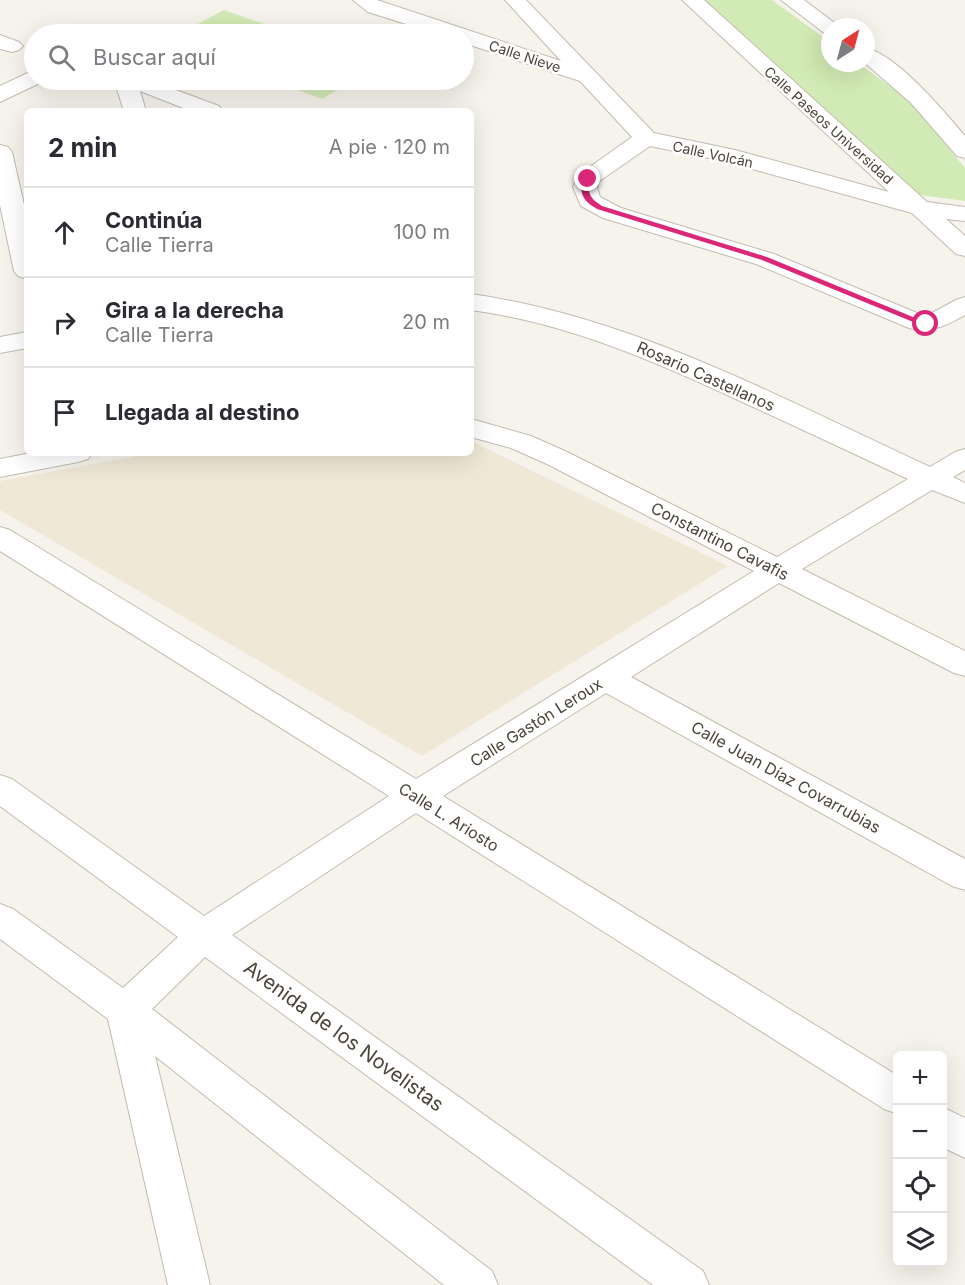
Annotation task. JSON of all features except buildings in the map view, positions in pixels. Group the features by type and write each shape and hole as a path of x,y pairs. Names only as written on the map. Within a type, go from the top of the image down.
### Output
{"street":[{"path":"363,0 375,8 426,24"},
{"path":"515,0 646,138 588,179 585,187 589,201 612,213 765,259 918,322 932,323 965,305"},
{"name":"Calle Paseos Universidad","path":"692,0 965,249"},
{"path":"791,0 821,22"},
{"name":"Calle Nieve","path":"474,39 587,76"},
{"path":"875,61 924,100 965,150"},
{"path":"0,95 24,82"},
{"path":"128,90 134,108"},
{"path":"156,90 203,108"},
{"name":"Calle Volcán","path":"646,138 727,155 919,208 965,214"},
{"path":"0,152 24,258"},
{"name":"Rosario Castellanos","path":"474,303 546,317 640,347 965,494"},
{"path":"0,345 24,341"},
{"name":"Constantino Cavafis","path":"474,429 521,442 557,458 965,665"},
{"path":"0,468 62,456"},
{"name":"Calle Gastón Leroux","path":"124,1011 204,935 416,796 778,570 965,458"},
{"name":"Calle L. Ariosto","path":"0,537 893,1094"},
{"name":"Calle Juan Díaz Covarrubias","path":"606,678 965,876"},
{"name":"Avenida de los Novelistas","path":"0,788 688,1285"},
{"path":"0,919 124,1011 477,1285"},
{"path":"124,1011 189,1285"},
{"path":"947,1128 965,1140"}],"shaded area":[{"path":"474,442 728,566 422,756 0,510 0,481 138,456 474,456"}],"green space":[{"path":"702,0 772,0 821,35 821,72 870,72 909,100 965,168 965,201 920,195"},
{"path":"224,10 264,24 198,24"},
{"path":"298,90 337,90 322,99"}],"route":[{"path":"588,179 585,194 589,201 599,208 765,259 926,324"}]}
